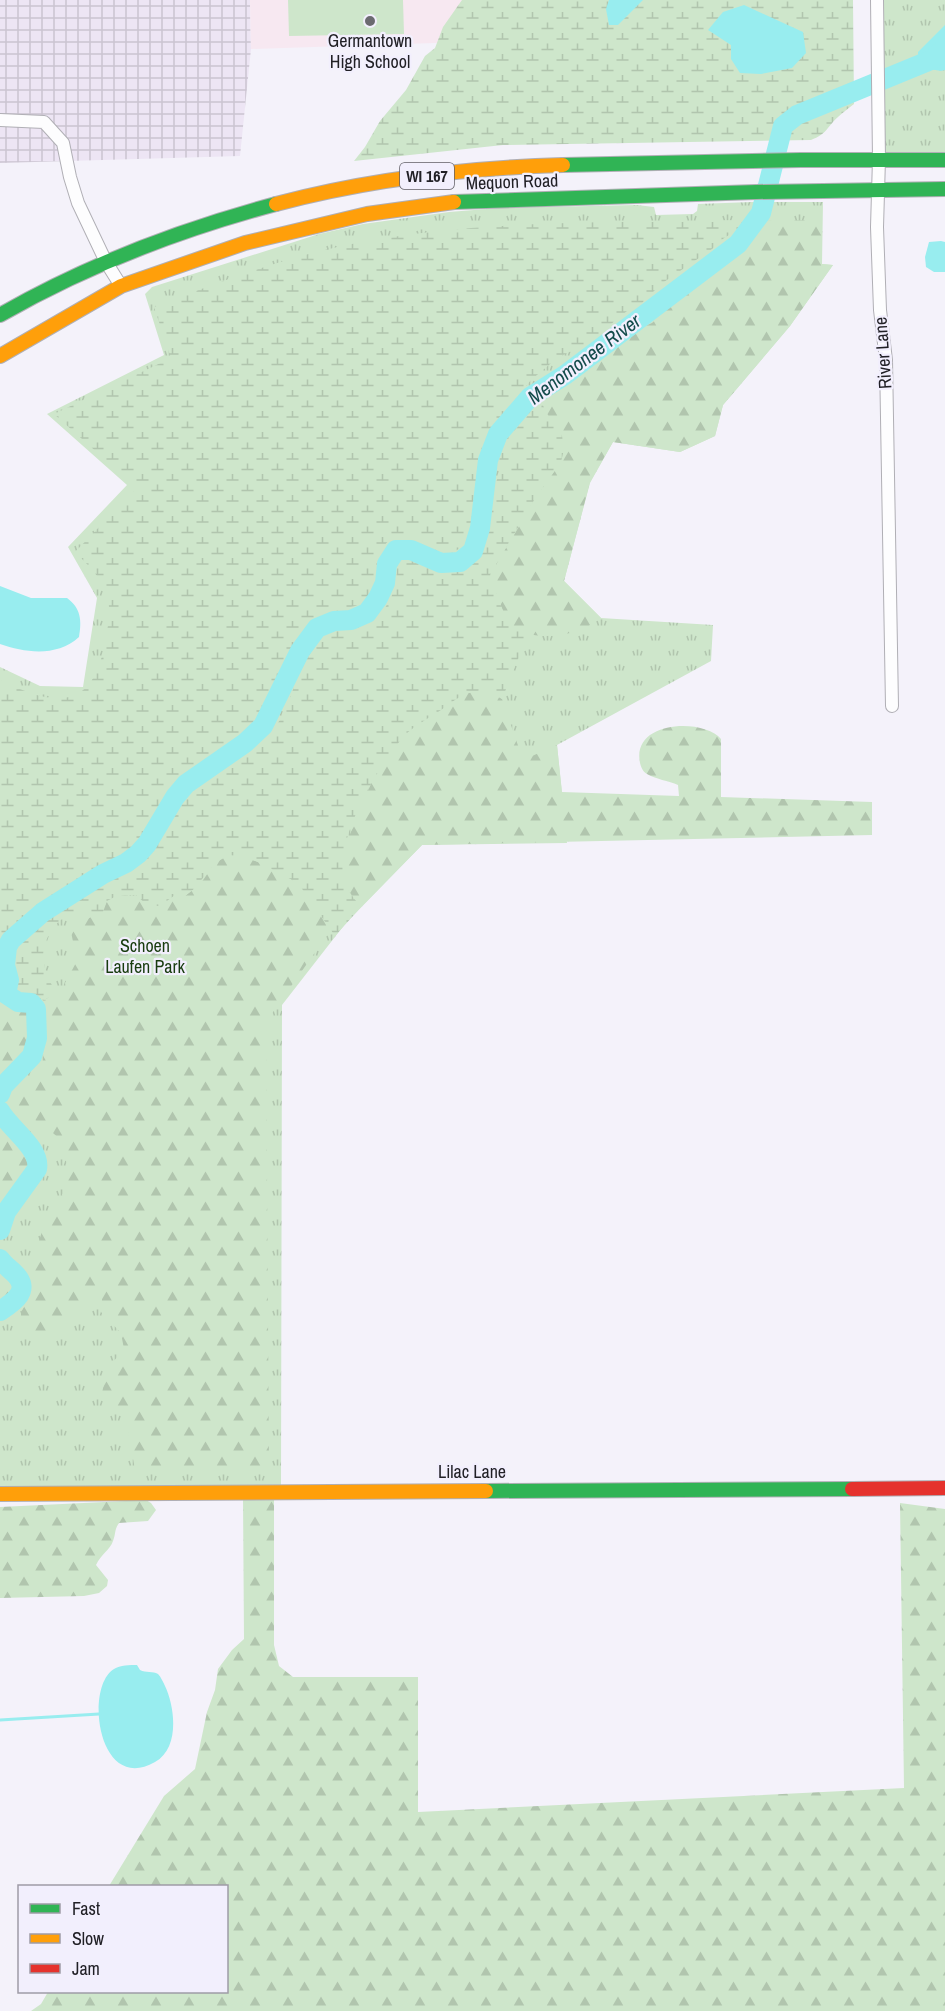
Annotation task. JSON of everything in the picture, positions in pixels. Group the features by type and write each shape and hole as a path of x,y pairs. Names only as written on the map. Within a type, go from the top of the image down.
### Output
{"main road":[{"name":"Mequon Road","path":"106,262 163,238 282,203 366,183 472,170 602,164 945,160"},
{"name":"Mequon Road","path":"121,286 245,243 367,214 460,201 778,191 945,189"},
{"name":"WI 167","path":"0,315 62,281 106,262"},
{"name":"WI 167","path":"0,356 121,286"},
{"name":"Lilac Lane","path":"0,1494 945,1488"}],"street":[{"name":"River Lane","path":"877,0 879,159 877,189 880,310 886,360 892,706"},
{"path":"0,120 44,122 63,143 78,203 106,262 121,286"}],"shaded area":[{"path":"0,0 250,0 251,49 240,156 0,163"},
{"name":"Germantown High School","path":"250,0 513,0 465,42 251,49"}],"green space":[{"path":"288,0 403,0 404,34 289,36"},
{"path":"462,0 853,0 854,104 840,115 824,133 811,140 503,145 354,161 380,121 406,90 425,56 435,48 443,27"},
{"path":"877,0 945,0 945,160 879,159"},
{"path":"823,202 822,264 833,265 790,326 723,405 715,436 680,452 613,442 590,483 564,581 601,618 713,625 711,661 557,745 567,843 422,845 345,924 282,1005 281,1485 0,1488 0,667 40,686 83,687 97,598 68,547 127,485 47,414 164,355 145,294 152,287 319,234 363,224 449,212 499,208 637,205 654,207 656,215 693,214 697,211 698,204"},
{"path":"746,220 739,229 661,284 639,306 627,311 578,351 569,352 556,359 531,380 490,431 482,448 473,507 472,533 465,545 452,553 436,550 417,537 401,537 391,540 384,546 374,594 365,603 321,617 303,632 262,719 236,735 227,745 178,782 164,799 139,844 127,855 90,873 67,890 39,905 22,919 6,936 1,950 0,964 0,680 19,689 53,698 68,697 80,692 91,682 99,665 105,642 109,604 101,581 75,552 137,488 54,414 171,358 154,307 254,270 305,255 404,235 501,226"},
{"path":"822,220 822,264 833,265 790,326 723,405 715,436 680,452 613,442 590,482 564,581 601,618 585,628 567,634 535,635 516,628 510,622 498,600 490,575 534,500 561,462 562,436 545,411 542,402 548,391 559,382 596,362 625,335 652,323 692,287 748,244 758,233 763,221"},
{"path":"542,402 545,411 562,436 564,449 561,462 534,500 490,575 503,611 512,625 528,634 502,699 485,691 463,695 404,736 383,765 353,822 346,841 343,859 343,876 346,884 361,907 335,936 298,883 258,862 241,856 228,855 215,863 194,889 185,896 175,895 160,906 147,905 136,895 118,895 107,901 103,912 95,916 79,912 62,919 47,939 43,956 48,977 60,998 53,995 44,1000 31,994 21,996 16,988 18,974 13,956 16,946 51,916 78,900 97,885 136,864 163,832 187,793 271,733 284,714 301,668 321,637 337,628 362,624 383,612 396,583 398,559 405,557 431,566 453,569 464,567 476,560 485,547 487,539 490,494 499,473 501,445"},
{"path":"491,692 502,699 523,760 557,745 562,792 679,796 678,785 644,772 640,763 640,749 646,738 657,731 686,726 712,732 721,739 721,797 872,802 872,835 422,845 361,907 349,892 343,877 342,860 354,822 375,775 405,735 463,694"},
{"name":"Schoen Laufen Park","path":"229,855 241,856 258,862 298,883 325,919 330,931 266,1022 269,1468 135,1469 125,1416 101,1398 107,1369 124,1349 121,1333 101,1312 102,1299 94,1299 73,1321 36,1340 30,1337 21,1318 21,1312 32,1294 28,1266 36,1251 47,1215 64,1192 68,1169 61,1140 46,1127 22,1112 17,1104 17,1096 35,1078 43,1063 44,1000 53,995 60,998 67,991 65,983 77,961 70,927 102,912 107,901 115,897 129,895 162,900 185,896 201,883 215,863"},
{"path":"0,964 4,976 2,997 0,995"},
{"path":"0,995 9,1003 31,1009 28,1048 22,1059 0,1081"},
{"path":"0,1124 29,1155 32,1160 32,1169 10,1190 0,1210"},
{"path":"0,1273 12,1281 15,1290 14,1294 0,1301"},
{"path":"243,1498 274,1498 274,1645 279,1666 293,1677 418,1677 418,1812 904,1788 900,1503 945,1509 945,2011 31,2011 41,2004 47,1993 228,1993 228,1885 110,1885 164,1796 195,1769 218,1669 232,1650 244,1639"},
{"path":"146,1500 156,1510 148,1521 119,1523 112,1544 96,1565 108,1580 107,1586 99,1593 84,1596 0,1598 0,1507"}],"water":[{"path":"609,0 643,0 618,25 609,25 606,9"},
{"path":"744,5 803,32 806,53 792,68 761,74 740,73 731,59 731,45 708,30 723,12"},
{"path":"945,25 945,70 918,67 918,52"},
{"path":"929,242 945,242 945,272 934,272 926,267 925,257"},
{"path":"0,586 31,598 67,598 78,611 79,637 61,648 41,651 20,650 0,644"},
{"path":"137,1665 140,1670 156,1673 161,1678 171,1705 173,1727 169,1747 163,1756 155,1762 136,1768 120,1764 109,1752 102,1735 99,1715 100,1696 105,1680 116,1668"}],"waterway":[{"name":"Menomonee River","path":"0,1094 3,1086 32,1056 37,1038 36,1009 31,1003 18,1002 6,994 9,980 5,965 7,947 11,940 43,912 138,854 186,784 245,743 263,726 300,651 317,628 334,621 351,620 367,613 385,583 387,564 396,550 411,550 441,563 460,562 473,551 480,528 488,460 498,434 530,397 565,375 738,244 761,213 783,126 797,115 931,60 945,48"},
{"name":"Menomonee River","path":"0,1111 29,1146 37,1161 37,1169 6,1212 0,1230"},
{"name":"Menomonee River","path":"0,1259 19,1279 21,1285 21,1290 15,1300 0,1311"},
{"path":"0,1720 99,1714"}],"traffic: fast":[{"path":"563,165 801,160 945,160"},
{"path":"454,202 756,192 945,189"},
{"path":"0,315 66,280 134,250 204,225 276,204"},
{"path":"486,1491 852,1489"}],"traffic: slow":[{"path":"276,204 311,195 418,176 563,165"},
{"path":"0,356 121,286 245,243 367,214 454,202"},
{"path":"0,1494 486,1491"}],"traffic: jam":[{"path":"852,1489 945,1488"}],"place":[{"name":"Germantown High School","path":"370,21"}]}
